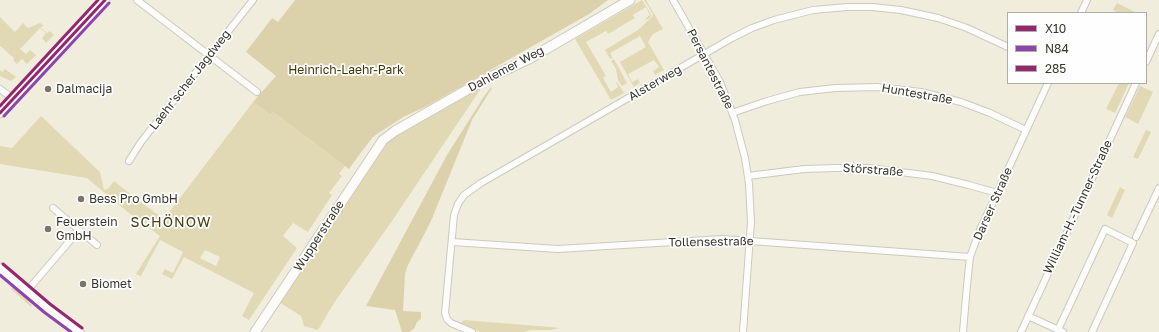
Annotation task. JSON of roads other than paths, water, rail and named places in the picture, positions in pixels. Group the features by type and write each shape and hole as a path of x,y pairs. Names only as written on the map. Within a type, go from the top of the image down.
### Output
{"main road":[{"path":"0,113 105,0"},
{"name":"Dahlemer Weg","path":"383,140 395,131 486,79 529,59 630,0"},
{"name":"Wupperstraße","path":"255,332 383,140"},
{"path":"0,268 47,308 79,332"}],"street":[{"path":"137,0 257,92"},
{"name":"Laehr'scher Jagdweg","path":"129,161 141,142 210,56 252,0"},
{"name":"Persantestraße","path":"673,0 720,82 740,139 748,176 751,208 750,240 743,332"},
{"path":"1081,12 1087,0"},
{"name":"Alsterweg","path":"472,332 451,323 446,316 454,220 457,207 462,198 471,190 704,54 752,28 776,19 839,4 881,7 926,14 968,28 1007,47"},
{"path":"1147,60 1159,34"},
{"name":"Darser Straße","path":"963,332 970,257 980,230 1048,84"},
{"name":"William-H.-Tunner-Straße","path":"1021,332 1136,84"},
{"name":"Huntestraße","path":"732,113 778,97 811,90 844,87 881,87 929,94 961,102 990,113 1026,130"},
{"path":"0,89 13,99"},
{"name":"Störstraße","path":"748,176 804,169 877,169 932,176 969,184 997,193"},
{"path":"1092,332 1159,188"},
{"path":"52,208 97,245"},
{"path":"1028,316 1061,331 1105,229 1134,240"},
{"path":"27,291 78,230"},
{"name":"Tollensestraße","path":"452,242 558,249 706,239 750,240 970,257"}],"place":[{"name":"Dalmacija","path":"48,89"},
{"name":"Bess Pro GmbH","path":"81,199"},
{"name":"Feuerstein GmbH","path":"48,229"},
{"name":"Biomet","path":"83,284"}],"district":[{"name":"SCHÖNOW","path":"171,223"}],"park label":[{"name":"Heinrich-Laehr-Park","path":"346,70"}]}
